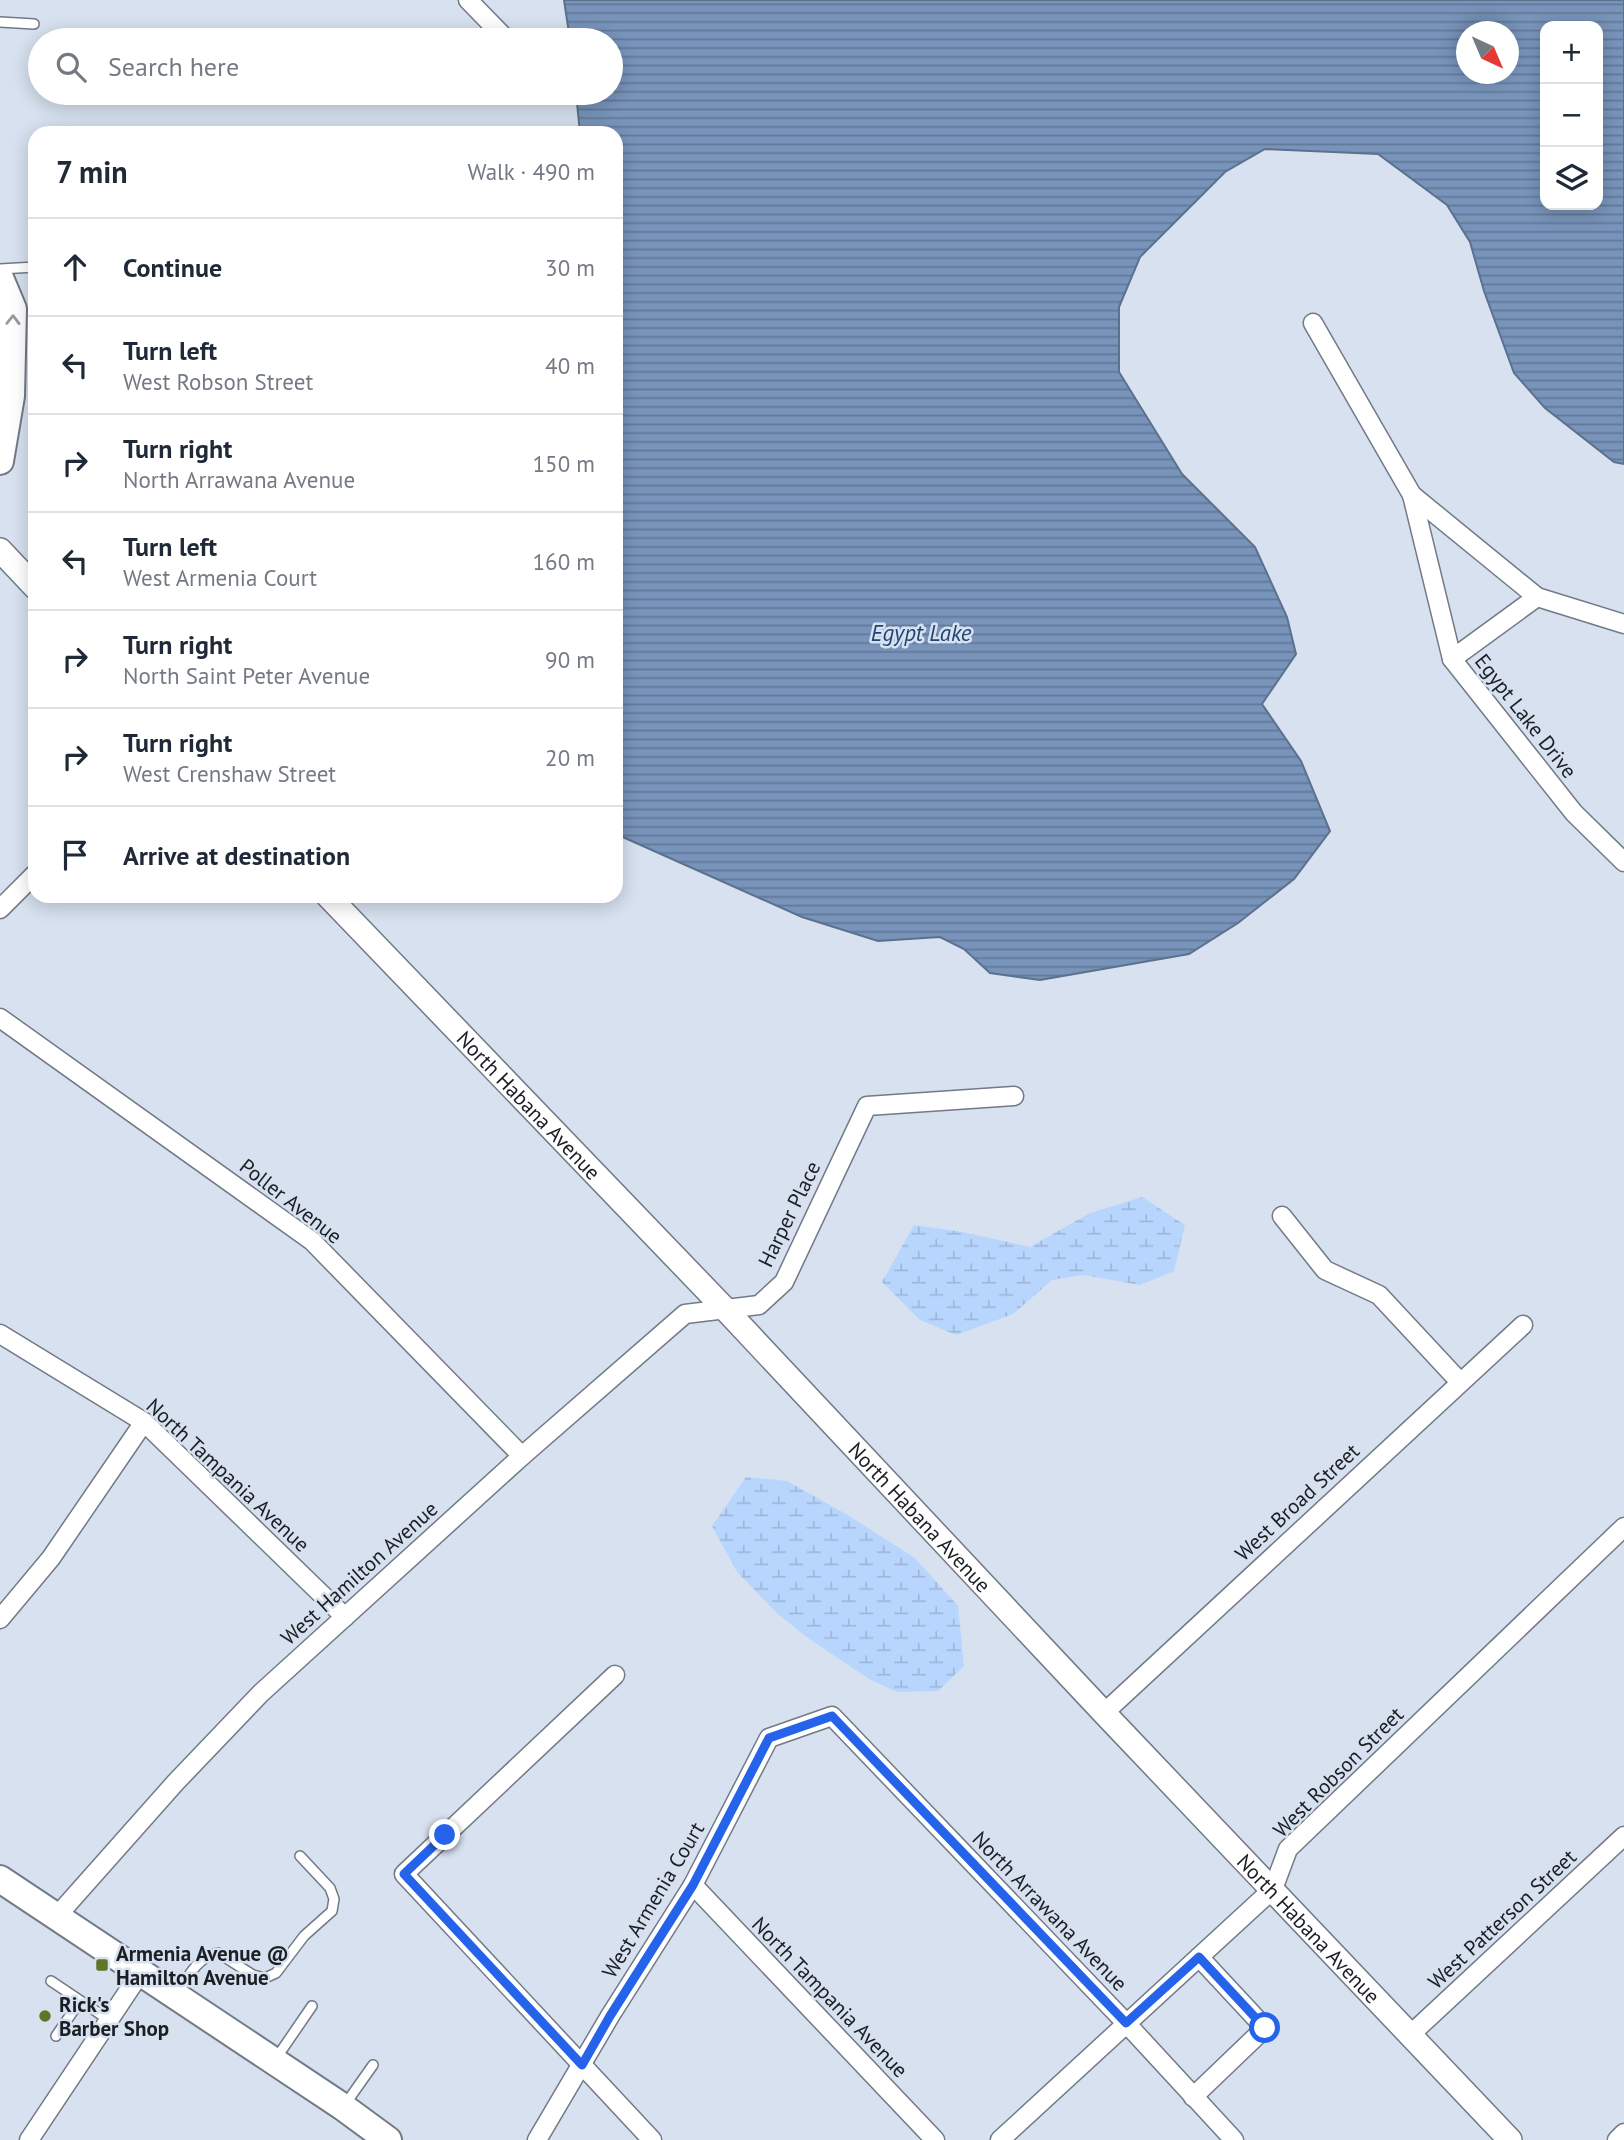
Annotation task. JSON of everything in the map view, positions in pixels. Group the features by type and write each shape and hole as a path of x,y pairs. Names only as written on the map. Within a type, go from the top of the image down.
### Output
{"main road":[{"path":"0,278 13,309 11,396 0,461"},
{"path":"0,1879 343,2107 388,2140"}],"street":[{"path":"468,0 496,28"},
{"name":"Egypt Lake Drive","path":"1313,323 1412,495 1452,659 1574,813 1624,862"},
{"name":"Egypt Lake Drive","path":"1412,495 1537,597"},
{"path":"0,550 28,580"},
{"path":"1452,659 1537,597 1624,624"},
{"path":"0,909 28,881"},
{"name":"North Habana Avenue","path":"335,903 725,1309 1510,2140"},
{"name":"Poller Avenue","path":"0,1018 312,1241 522,1456"},
{"name":"Harper Place","path":"725,1309 759,1305 783,1282 867,1106 1014,1096"},
{"path":"1282,1216 1325,1270 1379,1295 1460,1382"},
{"name":"West Hamilton Avenue","path":"57,1916 175,1783 261,1693 522,1456 685,1314 725,1309"},
{"name":"West Broad Street","path":"1104,1713 1523,1325"},
{"name":"North Tampania Avenue","path":"0,1334 144,1422 345,1618"},
{"path":"0,1619 51,1558 144,1422"},
{"name":"West Robson Street","path":"1000,2140 1273,1889 1288,1849 1624,1527"},
{"path":"615,1675 404,1874 652,2140"},
{"name":"West Armenia Court","path":"537,2140 610,2016 693,1885 769,1738 832,1716"},
{"name":"North Arrawana Avenue","path":"832,1716 1126,2023 1234,2140"},
{"name":"West Patterson Street","path":"1410,2035 1624,1836"},
{"name":"North Tampania Avenue","path":"693,1885 935,2140"},
{"path":"1194,2097 1265,2028 1199,1957"},
{"path":"29,2140 141,1972"},
{"path":"1617,2140 1624,2133"}],"lane":[{"path":"0,22 34,24"},
{"path":"0,269 28,267"},
{"path":"176,1995 207,1955 218,1953 253,1975 265,1978 276,1973 304,1936 332,1911 334,1899 330,1888 300,1856"},
{"path":"51,1981 109,2020"},
{"path":"56,2036 80,2001"},
{"path":"274,2061 312,2006"},
{"path":"343,2107 373,2064"}],"green space":[{"path":"1142,1197 1185,1225 1174,1271 1140,1285 1083,1275 1052,1280 1013,1314 956,1335 920,1320 882,1282 914,1225 963,1232 1030,1247 1090,1213"},
{"path":"746,1477 787,1481 846,1514 915,1558 958,1606 964,1666 938,1691 897,1692 869,1679 805,1636 777,1613 737,1572 712,1526"}],"water":[{"name":"Egypt Lake","path":"564,0 1624,0 1624,464 1614,462 1545,408 1514,373 1484,291 1470,242 1447,205 1378,154 1265,149 1225,172 1140,257 1119,307 1119,372 1182,474 1255,547 1287,617 1296,654 1262,704 1301,761 1330,831 1294,879 1238,923 1189,954 1040,980 990,973 964,949 940,937 878,941 802,917 623,837 623,126 579,126 577,105 623,105 623,28 568,28"}],"place":[{"name":"Armenia Avenue @ Hamilton Avenue","path":"102,1965"},
{"name":"Rick's Barber Shop","path":"45,2016"}],"route":[{"path":"445,1835 404,1874 582,2065 693,1885 769,1738 832,1716 1126,2023 1199,1957 1265,2028"}]}
